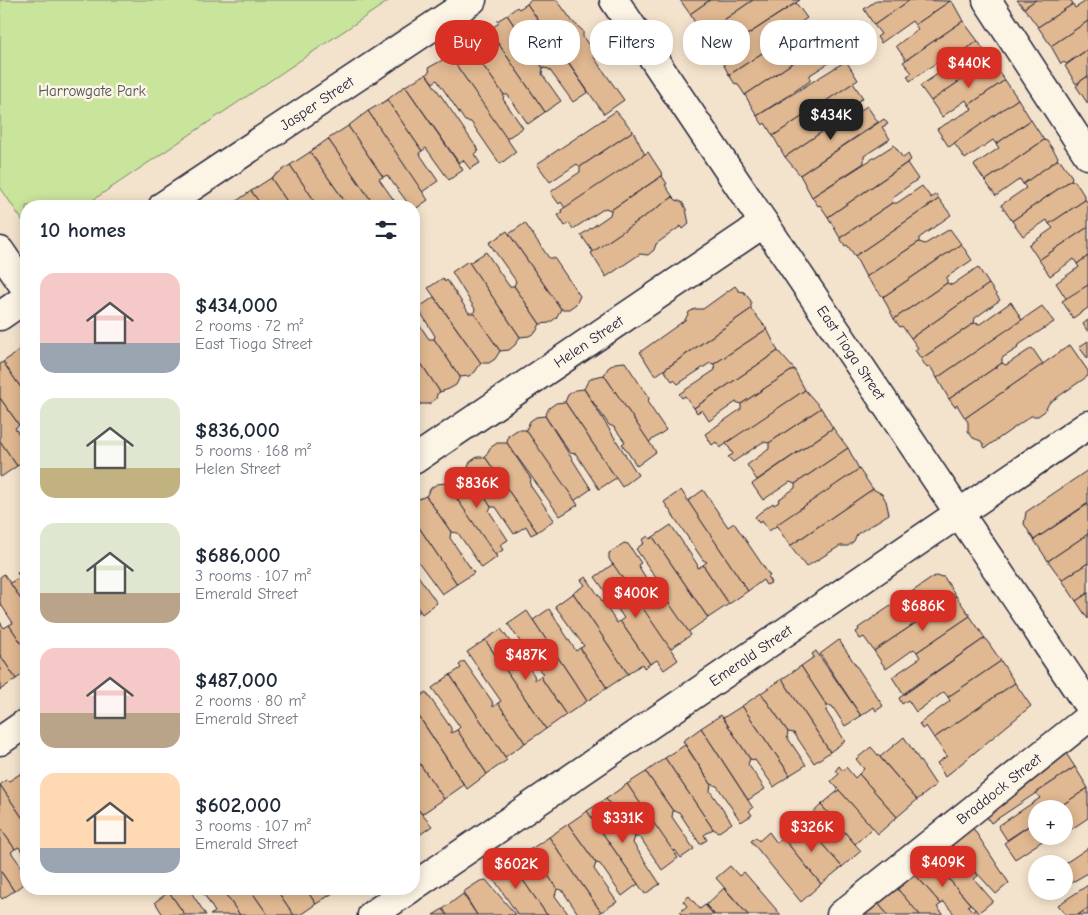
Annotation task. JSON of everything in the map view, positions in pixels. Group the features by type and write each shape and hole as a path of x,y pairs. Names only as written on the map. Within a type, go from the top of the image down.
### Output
{"street":[{"name":"Jasper Street","path":"172,200 472,0"},
{"name":"East Tioga Street","path":"614,0 1088,705"},
{"path":"987,0 1088,155"},
{"name":"Helen Street","path":"420,456 764,223"},
{"path":"0,251 20,280"},
{"path":"0,316 20,302"},
{"name":"Emerald Street","path":"420,882 1088,425"},
{"name":"Braddock Street","path":"841,915 1088,718"},
{"path":"0,741 20,727"},
{"path":"372,915 401,895"}],"green space":[{"name":"Harrowgate Park","path":"0,0 390,0 93,200 20,200 20,217 0,187"}],"building":[{"path":"530,0 557,0 572,20 538,20 527,4"},
{"path":"680,0 710,0 690,14"},
{"path":"710,0 753,0 724,20 693,20 690,14"},
{"path":"753,0 800,0 770,20 760,20 760,26 750,33 750,20 724,20"},
{"path":"877,0 910,0 877,23 877,20 871,20 864,9"},
{"path":"910,0 950,1 915,25 912,21 881,43 877,37 881,34 877,29 877,23"},
{"path":"1017,0 1036,0 1024,8"},
{"path":"1036,0 1071,0 1073,4 1038,27 1024,8"},
{"path":"1088,0 1088,21 1051,46 1038,27 1073,4 1075,8"},
{"path":"950,1 963,21 906,60 896,46 918,29 915,25"},
{"path":"796,3 807,18 804,20 770,20"},
{"path":"527,4 538,20 510,20 507,15 517,7 519,9"},
{"path":"507,15 510,20 509,59 499,45 499,20"},
{"path":"963,21 978,41 943,65 939,61 910,81 907,76 912,73 903,62"},
{"path":"1088,21 1088,49 1066,64 1064,62 1061,64 1051,46"},
{"path":"760,27 760,55 750,61 750,33"},
{"path":"580,28 590,47 590,65 599,65 624,100 604,114 570,65 580,65"},
{"path":"978,41 990,60 931,101 920,86 945,69 943,65"},
{"path":"499,45 509,59 509,65 513,65 545,112 528,124 508,95 504,95 482,65 499,65"},
{"path":"1088,49 1088,76 1076,84 1065,66"},
{"path":"760,55 760,65 790,65 745,95 729,75 744,65 750,65 750,61"},
{"path":"990,60 1005,80 969,105 966,100 942,117 931,101"},
{"path":"435,64 456,65 516,152 500,164 471,122 465,121 437,80 433,83 426,74 430,71 428,68"},
{"path":"456,65 482,65 504,95 503,99 523,128 506,139"},
{"path":"513,65 541,65 543,68 542,74 561,101 545,112"},
{"path":"541,65 569,65 588,92 573,102 549,69 543,68"},
{"path":"724,65 744,65 729,75"},
{"path":"790,65 826,65 810,75 810,81 757,116 745,95"},
{"path":"840,65 849,65 858,80 773,136 765,123 763,125 757,116"},
{"path":"426,74 479,151 474,154 480,163 470,169 463,160 459,163 405,86"},
{"path":"1088,76 1088,104 1076,86"},
{"path":"1005,80 1018,99 949,147 937,129 972,109 969,105"},
{"path":"853,83 863,98 837,116 835,123 785,157 773,136"},
{"path":"405,86 463,170 449,180 426,148 422,151 387,100"},
{"path":"1018,99 1031,120 996,144 993,140 965,159 954,143"},
{"path":"387,100 422,151 419,153 438,181 422,192 368,111"},
{"path":"867,106 878,122 800,175 785,157 835,123 842,123"},
{"path":"368,111 428,200 420,206 420,200 406,200 387,175 383,177 348,126"},
{"path":"616,111 633,131 580,167 577,164 550,182 537,164"},
{"path":"884,119 888,124 882,127 890,139 864,156 864,163 812,197 800,175"},
{"path":"1031,120 1044,140 985,181 974,165 999,148 996,144"},
{"path":"348,126 383,177 379,179 394,200 371,200 328,139"},
{"path":"633,131 645,155 565,208 561,202 559,204 551,193 553,190 580,172 580,167"},
{"path":"328,139 371,200 344,200 310,152"},
{"path":"1044,140 1047,141 1058,157 1057,160 1023,184 1020,179 996,196 985,181"},
{"path":"894,145 903,158 908,154 911,160 828,217 812,197"},
{"path":"310,152 344,200 314,200 290,165"},
{"path":"648,152 663,175 611,210 605,208 573,229 569,223 565,226 558,215 562,213 561,210"},
{"path":"1057,160 1061,161 1072,177 1071,180 1012,221 1001,205 1026,188 1023,184"},
{"path":"907,163 918,179 893,197 892,203 840,238 828,217"},
{"path":"290,165 314,200 286,200 271,178"},
{"path":"662,176 667,184 665,185 673,197 593,252 581,235 610,215 611,210"},
{"path":"271,178 286,200 258,200 251,191"},
{"path":"1071,180 1075,181 1085,200 1049,224 1047,220 1023,236 1012,221"},
{"path":"922,186 931,198 936,194 939,199 855,256 847,245 845,246 840,238 892,203 897,203"},
{"path":"251,191 258,200 238,200"},
{"path":"673,197 682,202 686,209 689,224 683,229 681,226 656,244 654,250 648,255 640,254 606,277 591,253"},
{"path":"939,199 951,215 919,238 919,242 866,277 855,256"},
{"path":"1085,200 1088,202 1088,227 1039,260 1029,245 1053,228 1049,224"},
{"path":"525,223 549,258 554,258 580,296 576,304 569,309 561,309 509,234"},
{"path":"1088,227 1088,256 1077,264 1074,259 1050,276 1039,260"},
{"path":"950,229 961,244 883,297 866,277 919,242 925,244"},
{"path":"507,231 561,309 556,318 549,323 540,324 514,286 516,281 489,243"},
{"path":"961,244 972,260 947,277 947,283 894,319 883,297"},
{"path":"486,252 509,286 514,286 540,324 536,332 529,336 520,337 469,263"},
{"path":"1088,256 1088,285 1067,300 1056,283 1079,267 1077,264"},
{"path":"468,261 520,337 509,350 500,351 474,313 475,309 452,272"},
{"path":"978,267 989,284 911,338 894,319 947,283 952,285"},
{"path":"443,278 445,282 447,280 469,313 474,313 500,351 495,359 489,363 481,363 428,288"},
{"path":"989,284 1000,300 975,318 974,323 921,359 915,350 918,348 911,338"},
{"path":"1088,285 1088,308 1073,318 1062,301"},
{"path":"735,286 739,291 744,292 751,301 751,309 655,376 640,352 685,320 689,312 695,309 703,309"},
{"path":"434,297 481,363 475,372 469,376 460,377 434,339 435,336 420,311 420,307"},
{"path":"1011,302 1022,320 937,378 930,366 927,368 921,359 974,323 980,324"},
{"path":"1042,306 1054,322 1017,346 1018,348 1002,358 1002,363 949,399 937,378"},
{"path":"751,309 767,329 714,364 710,363 678,384 674,380 672,381 664,370"},
{"path":"1088,320 1088,332 1083,324"},
{"path":"420,326 429,339 434,339 460,377 456,385 440,392 420,362"},
{"path":"767,329 778,351 694,408 685,396 682,398 679,394 715,370 714,364"},
{"path":"1088,341 1088,359 1079,347"},
{"path":"1070,345 1088,371 1088,376 1049,403 1045,411 1038,416 1031,416 985,448 981,441 973,438 968,431 968,422 965,418"},
{"path":"1032,348 1043,364 965,418 957,405 955,407 949,399 1002,363 1006,365"},
{"path":"20,350 20,386 3,362"},
{"path":"778,351 794,369 741,404 736,402 709,421 702,410 697,413 694,408"},
{"path":"3,362 20,386 19,425 0,398 0,364"},
{"path":"420,362 440,392 437,394 436,399 429,404 420,404"},
{"path":"625,362 649,398 648,403 666,430 649,442 604,375 608,368 615,363"},
{"path":"794,369 805,390 720,448 716,442 712,445 705,434 741,409 741,404"},
{"path":"604,375 656,452 637,466 622,444 625,442 614,427 609,425 584,389 588,381 594,377"},
{"path":"584,389 638,475 622,487 565,402 568,395 575,390"},
{"path":"805,390 821,408 769,443 763,442 733,462 728,457 733,454 726,443"},
{"path":"0,398 19,425 15,428 20,436 20,464 17,466 0,441"},
{"path":"565,402 616,478 599,489 576,454 570,453 545,416 549,408 556,403"},
{"path":"821,408 833,428 757,480 747,465 769,449 769,443"},
{"path":"545,416 591,489 574,501 526,430 530,421 536,417"},
{"path":"833,428 848,448 795,484 790,482 763,500 752,484"},
{"path":"517,430 526,430 578,505 560,516 507,443 508,436"},
{"path":"0,441 17,466 1,477 0,476"},
{"path":"497,443 507,443 531,479 530,485 554,520 537,532 485,457 490,448"},
{"path":"848,448 859,469 769,531 762,521 759,523 755,517 758,514 773,503 774,505 779,502 778,500 795,488 795,484"},
{"path":"477,457 485,457 537,532 531,535 526,526 514,534 496,507 491,507 467,470 470,462"},
{"path":"859,469 873,489 790,546 776,525"},
{"path":"467,470 491,507 489,511 508,540 500,545 503,550 495,555 446,483 451,474"},
{"path":"1088,470 1088,503 1034,540 1024,524 1026,512"},
{"path":"446,483 497,557 482,568 458,533 451,532 426,496 431,488 437,484"},
{"path":"873,489 882,494 889,514 857,534 854,541 848,546 840,546 806,567 790,546"},
{"path":"681,490 748,591 729,604 703,565 707,562 703,560 664,502"},
{"path":"703,490 728,527 734,523 770,576 768,577 771,583 766,585 763,580 748,591 688,501"},
{"path":"426,496 451,532 450,538 474,573 457,584 420,529 420,498"},
{"path":"1088,504 1088,534 1048,561 1034,540"},
{"path":"671,525 698,568 703,565 729,604 708,618 653,537"},
{"path":"420,529 457,584 442,594 420,564"},
{"path":"1088,534 1088,563 1062,580 1048,561"},
{"path":"648,536 650,539 653,537 708,618 688,632 662,593 665,591 636,549 644,543 642,540"},
{"path":"624,543 628,544 641,563 638,565 657,596 662,593 691,635 670,649 609,559 609,553"},
{"path":"1088,563 1088,593 1076,601 1062,580"},
{"path":"613,564 678,660 664,670 657,660 650,664 620,621 624,618 595,577"},
{"path":"4,574 20,598 20,641 9,625 13,623 0,603 0,577"},
{"path":"935,576 944,577 956,596 874,651 864,637 860,639 856,632 859,630 858,628"},
{"path":"20,577 20,598 10,583"},
{"path":"586,577 617,623 620,621 650,664 644,668 642,664 628,674 573,593 585,585 581,580"},
{"path":"420,579 437,603 422,614 420,611"},
{"path":"573,593 628,674 607,688 580,648 584,646 555,606"},
{"path":"1088,593 1088,619 1076,601"},
{"path":"956,596 970,616 917,652 914,649 886,669 874,651"},
{"path":"549,609 576,651 580,648 607,688 587,701 533,620"},
{"path":"527,611 587,701 566,715 540,676 544,673 541,672 508,624"},
{"path":"970,616 985,638 903,694 892,677 920,658 917,652"},
{"path":"0,622 4,628 9,625 20,641 20,676 16,679 0,655"},
{"path":"501,629 534,675 535,680 540,676 566,715 546,729 485,640"},
{"path":"985,638 1001,661 948,697 944,692 916,712 908,700 902,704 899,698"},
{"path":"485,640 546,729 525,743 498,703 501,701 467,652"},
{"path":"839,640 883,706 876,711 874,707 861,716 820,654"},
{"path":"816,651 861,716 845,726 832,706 827,706 801,666 814,657 812,654"},
{"path":"0,655 16,679 0,690"},
{"path":"464,661 492,701 493,707 498,703 525,743 505,757 450,675 461,668 459,665"},
{"path":"1001,661 1015,683 934,738 926,726 922,729 919,724 950,701 948,697"},
{"path":"801,666 827,706 826,711 845,741 830,752 782,679"},
{"path":"450,675 507,760 487,774 457,730 460,727 432,688"},
{"path":"782,679 830,752 814,763 794,733 788,732 761,693"},
{"path":"1015,683 1031,706 945,777 937,763 947,756 934,738"},
{"path":"426,692 451,728 451,733 457,730 487,774 467,789 420,718 420,696"},
{"path":"761,693 788,732 787,737 806,765 790,775 742,706"},
{"path":"742,706 790,775 774,787 755,760 750,759 723,718"},
{"path":"721,715 750,759 748,764 765,789 748,800 701,728"},
{"path":"420,718 464,785 444,799 420,764"},
{"path":"701,728 753,808 749,811 752,815 741,822 717,786 711,784 683,741"},
{"path":"904,737 936,785 917,800 880,757"},
{"path":"1060,744 1075,767 991,823 982,810"},
{"path":"685,745 711,784 710,791 732,823 719,832 713,829 665,758"},
{"path":"871,747 917,800 897,817 859,774 864,769 856,759"},
{"path":"665,758 713,829 704,835 707,840 700,844 679,812 673,811 646,772"},
{"path":"420,764 444,799 422,814 420,812"},
{"path":"839,766 843,771 846,767 855,778 859,774 897,817 878,834 831,781 839,774 836,770"},
{"path":"1075,767 1088,788 1070,800 1037,800 1040,798 1036,793"},
{"path":"646,772 673,811 672,817 694,849 681,858 675,850 673,852 627,784"},
{"path":"20,774 20,814 0,785 7,779 9,781"},
{"path":"627,784 678,858 662,870 640,837 635,837 606,799"},
{"path":"0,785 20,814 20,849 19,847 15,849 0,828"},
{"path":"1088,788 1088,818 1073,828 1073,800 1070,800"},
{"path":"839,790 873,828 855,844 821,805"},
{"path":"606,799 635,837 633,843 660,884 645,894 587,811"},
{"path":"821,805 861,851 842,867 803,822"},
{"path":"1028,806 1028,826 1007,840 998,826"},
{"path":"587,811 638,884 622,896 600,864 596,863 568,824"},
{"path":"420,812 432,826 420,835"},
{"path":"803,822 842,867 821,884 783,838"},
{"path":"969,822 1009,883 996,894 947,840"},
{"path":"568,824 596,863 594,869 617,902 601,912 549,837"},
{"path":"1028,826 1028,845 1036,845 1015,859 1004,843"},
{"path":"0,828 15,849 11,852 20,865 20,886 14,891 0,870"},
{"path":"769,832 777,843 783,838 821,884 801,902 751,841 756,837 759,841"},
{"path":"549,837 601,912 597,915 579,915 562,890 557,889 531,849"},
{"path":"947,840 978,876 974,879 993,901 978,913 929,856"},
{"path":"1088,848 1088,873 1073,882 1073,858"},
{"path":"531,849 557,889 555,896 569,915 547,915 511,863"},
{"path":"929,856 970,904 968,906 973,912 975,909 978,913 976,915 955,915 944,902 941,904 912,871"},
{"path":"508,859 547,915 518,915 489,872"},
{"path":"730,866 739,876 744,872 781,915 748,915 716,878"},
{"path":"0,870 14,891 2,899 0,896"},
{"path":"912,871 941,904 937,907 944,915 920,915 894,885"},
{"path":"486,880 516,915 477,915 463,892 480,881"},
{"path":"894,885 920,915 888,915 876,901"},
{"path":"1088,885 1088,908 1078,915 1066,915 1058,905 1066,900 1073,900 1073,895"},
{"path":"724,888 748,915 715,915 706,905"},
{"path":"463,894 477,915 447,915 443,909"},
{"path":"165,895 171,895 185,915 163,915 155,902"},
{"path":"171,895 193,895 206,915 185,915"},
{"path":"205,895 226,895 240,915 210,915 215,912"},
{"path":"226,895 254,895 268,915 240,915"},
{"path":"254,895 280,895 294,915 268,915"},
{"path":"280,895 310,895 316,904 300,915 294,915"},
{"path":"310,895 330,895 316,904"},
{"path":"689,896 700,909 705,905 714,915 683,915 680,912 687,906 683,901"},
{"path":"876,901 888,915 860,915"},
{"path":"1088,908 1088,915 1078,915"},
{"path":"443,909 447,915 433,915"}]}
